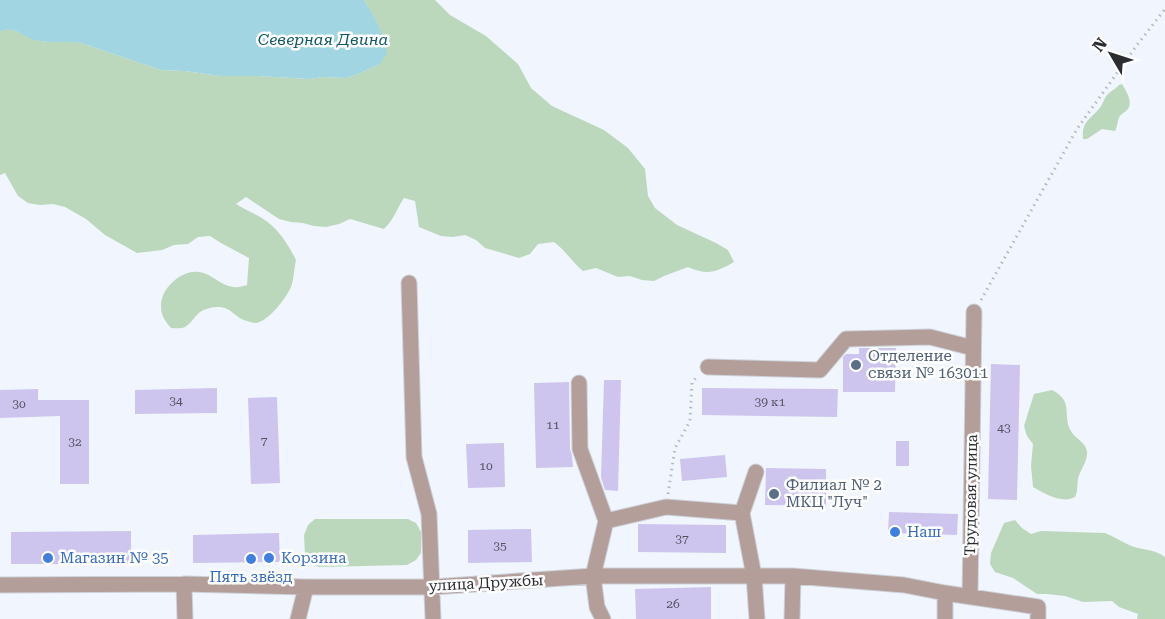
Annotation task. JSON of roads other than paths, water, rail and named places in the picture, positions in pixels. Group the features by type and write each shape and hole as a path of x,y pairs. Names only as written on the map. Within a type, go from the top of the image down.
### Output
{"street":[{"path":"409,284 414,457 429,513 433,619"},
{"name":"Трудовая улица","path":"970,596 974,312"},
{"path":"708,367 820,370 846,339 930,337 973,348"},
{"path":"579,383 580,449 606,521 593,576 597,607 603,619"},
{"path":"756,472 742,513 754,576 757,619"},
{"path":"606,521 666,507 742,513"},
{"name":"улица Дружбы","path":"0,585 433,587 593,576 793,576 904,585 970,596"},
{"path":"792,619 793,576"},
{"path":"184,585 185,619"},
{"path":"298,619 306,587"},
{"path":"945,593 945,619"},
{"path":"970,596 1038,607 1038,619"}],"water":[{"name":"Северная Двина","path":"0,0 364,0 384,40 387,54 380,64 346,78 220,76 161,70 81,43 44,42 12,30 0,32"}],"place":[{"name":"Отделение связи № 163011","path":"856,365"},
{"name":"Филиал № 2 МКЦ \"Луч\"","path":"774,494"},
{"name":"Наш","path":"895,532"},
{"name":"Магазин № 35","path":"48,558"},
{"name":"Корзина","path":"269,558"},
{"name":"Пять звёзд","path":"251,559"}]}
